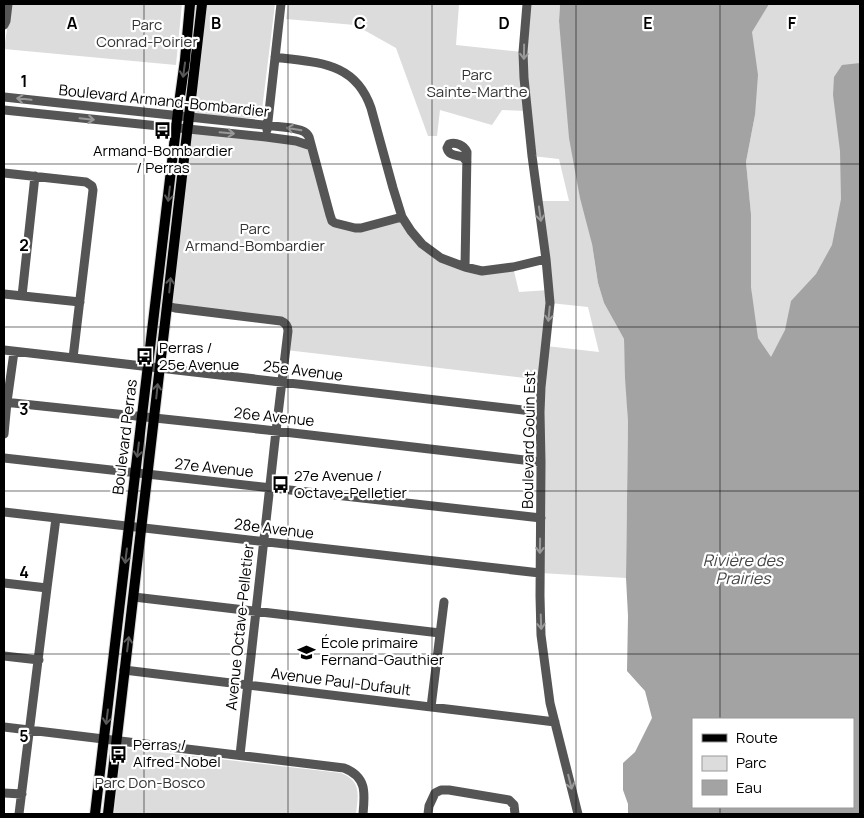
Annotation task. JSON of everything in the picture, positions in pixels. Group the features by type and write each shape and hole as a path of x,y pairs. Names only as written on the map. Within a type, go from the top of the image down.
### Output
{"main road":[{"name":"Boulevard Perras","path":"95,814 185,60 190,4"},
{"name":"Boulevard Perras","path":"108,814 202,4"}],"street":[{"path":"4,25 8,4"},
{"path":"266,137 281,4"},
{"name":"Boulevard Gouin Est","path":"527,4 523,52 524,78 550,303 540,412 540,573 543,650 550,703 578,814"},
{"path":"275,57 329,65 346,73 361,88 369,104 402,217 422,244 441,258 465,267 482,270 513,267 546,259"},
{"name":"Boulevard Armand-Bombardier","path":"4,97 292,128 305,131 308,133 332,222 361,228 402,217"},
{"name":"Boulevard Armand-Bombardier","path":"4,110 266,137 296,141 311,146"},
{"path":"465,267 467,162"},
{"path":"4,173 86,182 92,186 93,195 73,358"},
{"path":"22,296 35,176"},
{"path":"4,294 80,302"},
{"name":"Avenue Octave-Pelletier","path":"168,306 281,321 286,324 288,331 240,755"},
{"name":"25e Avenue","path":"4,350 540,412"},
{"path":"4,434 5,402 14,352"},
{"name":"26e Avenue","path":"5,402 541,462"},
{"name":"27e Avenue","path":"4,458 541,518"},
{"name":"28e Avenue","path":"4,512 540,573"},
{"path":"20,814 56,518"},
{"path":"4,583 47,588"},
{"path":"134,597 440,633"},
{"path":"431,707 444,602"},
{"path":"4,656 39,660"},
{"name":"Avenue Paul-Dufault","path":"124,670 555,722"},
{"path":"4,727 344,768 351,770 364,786 363,814"},
{"path":"428,814 432,798 435,793 441,790 505,798 512,802 515,814"},
{"path":"4,792 22,794"}],"green space":[{"name":"Parc Conrad-Poirier","path":"11,4 182,4 176,65 4,49"},
{"path":"202,4 275,4 261,118 189,117"},
{"path":"288,4 459,4 456,45 523,52 527,4 560,4 559,21 598,283 604,303 624,339 628,422 626,578 540,573 542,380 286,350 286,324 167,306 188,129 307,144 330,215 349,227 402,217 422,244 465,267 513,267 519,292 549,290 539,201 569,201 559,159 532,156 528,111 502,110 492,125 440,110 437,136 428,136 396,48 355,25 286,19","holes":["550,303 588,307 599,352 546,346"]},
{"path":"737,4 860,4 860,525 766,512 751,287 751,214 746,162 755,115"},
{"name":"Parc Don-Bosco","path":"124,748 341,773 348,776 356,785 358,795 356,814 114,814 121,751"}],"water":[{"name":"Rivière des Prairies","path":"560,4 769,4 752,32 758,75 755,115 746,162 751,214 751,287 758,338 771,357 785,330 791,301 816,274 832,245 841,199 840,151 833,95 834,77 842,65 860,63 860,814 628,814 628,804 623,790 623,763 635,752 652,718 645,691 627,671 628,422 624,339 604,303 598,283 592,244 580,198 569,138 559,21"}],"place":[{"name":"Armand-Bombardier / Perras","path":"163,130"},
{"name":"Perras / 25e Avenue","path":"145,357"},
{"name":"27e Avenue / Octave-Pelletier","path":"280,485"},
{"name":"École primaire Fernand-Gauthier","path":"307,652"},
{"name":"Perras / Alfred-Nobel","path":"119,754"}],"park label":[{"name":"Parc Sainte-Marthe","path":"477,84"},
{"name":"Parc Armand-Bombardier","path":"255,238"}]}
